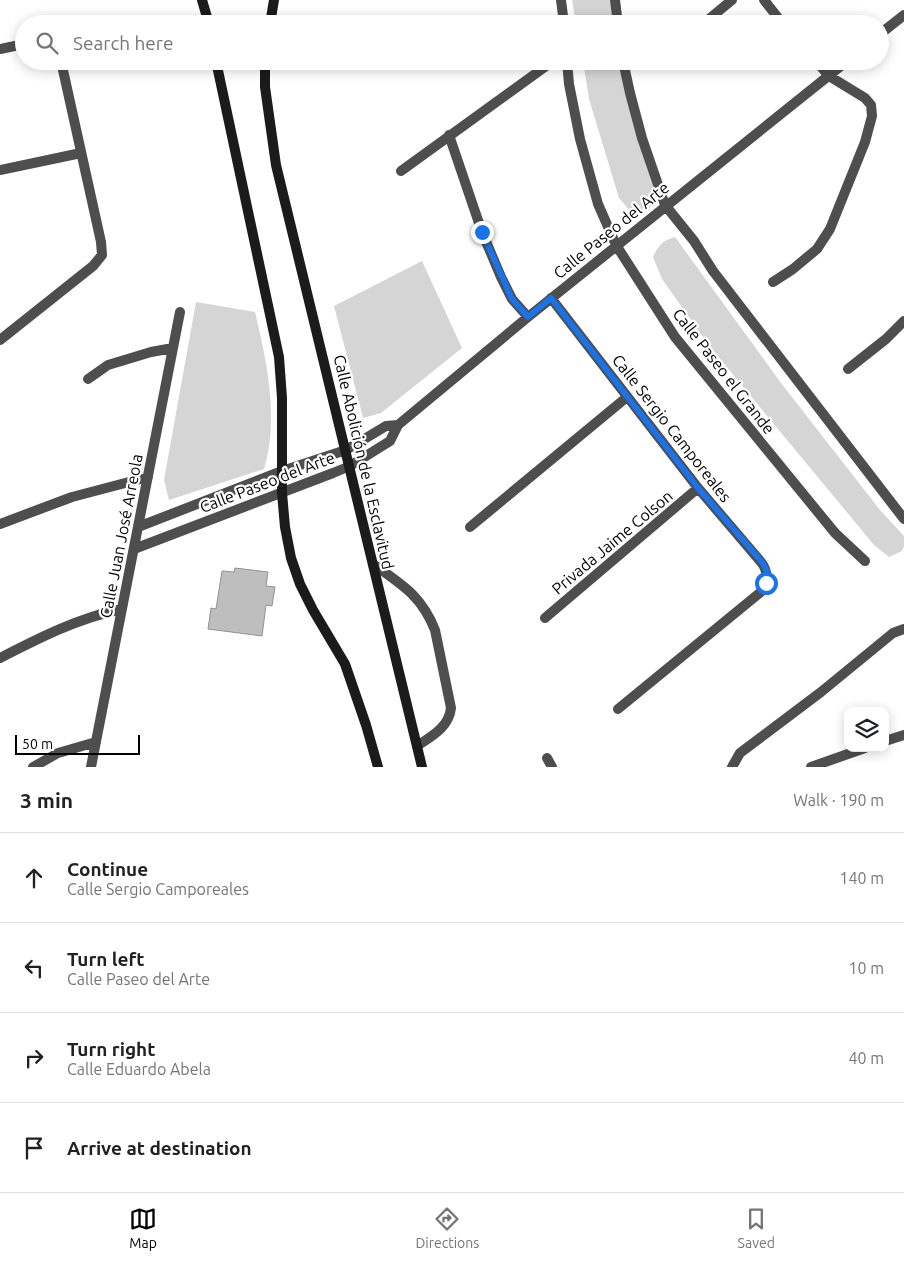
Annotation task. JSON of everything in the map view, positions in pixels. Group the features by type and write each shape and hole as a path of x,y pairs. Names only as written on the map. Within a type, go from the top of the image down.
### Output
{"main road":[{"path":"202,0 206,15"},
{"path":"272,15 274,0"},
{"path":"218,70 279,357 282,398 282,493 285,527 291,558 300,584 313,610 345,664 378,767"},
{"name":"Calle Abolición de la Esclavitud","path":"265,70 264,87 276,165 422,767"}],"street":[{"path":"562,0 563,15"},
{"path":"615,0 617,15"},
{"path":"714,15 732,0"},
{"path":"764,0 776,15"},
{"path":"889,27 904,15"},
{"path":"0,49 15,46"},
{"path":"0,340 93,266 102,255 101,242 63,70"},
{"path":"401,171 540,70"},
{"name":"Calle Paseo el Grande","path":"568,70 580,139 598,204 616,245 676,337 835,533 866,561"},
{"path":"626,70 642,138 665,205 694,241 713,271 904,519"},
{"path":"773,282 793,269 817,249 830,229 865,142 872,116 871,105 865,98 829,76 824,70"},
{"name":"Calle Paseo del Arte","path":"134,549 350,466 390,441 398,425 665,205 836,70"},
{"path":"449,135 482,232 497,268 512,299 528,317"},
{"path":"0,170 81,153"},
{"name":"Calle Sergio Camporeales","path":"551,298 698,488 762,562 767,577 762,591 618,709"},
{"name":"Calle Juan José Arreola","path":"91,767 180,312"},
{"path":"848,370 904,322"},
{"path":"88,380 108,365 151,352 173,348"},
{"path":"470,527 627,397"},
{"name":"Calle Paseo del Arte","path":"138,527 282,471 346,450 386,426 398,425"},
{"path":"0,524 72,497 148,476"},
{"name":"Privada Jaime Colson","path":"545,618 698,488"},
{"path":"185,510 189,528"},
{"path":"373,564 418,598 430,618 440,653 451,708 450,716 448,722 417,746"},
{"path":"0,658 74,623 101,613 122,609"},
{"path":"732,767 740,753 821,692 893,632 904,629"},
{"path":"889,740 904,735"},
{"path":"33,767 58,753 96,742"},
{"path":"811,767 854,752"}],"shaded area":[{"path":"572,0 613,0 615,15 574,15"},
{"path":"584,70 624,70 657,196 648,210 630,211 619,198 589,99"},
{"path":"675,237 781,383 880,510 904,536 902,551 889,557 874,545 711,348 662,279 653,257 661,244"},
{"path":"422,261 462,348 381,413 363,418 334,306"},
{"path":"196,302 255,312 270,390 271,430 264,469 169,500 164,480"}],"building":[{"path":"235,568 268,572 266,586 275,587 272,606 266,605 262,636 208,629 211,608 216,609 222,571 234,572"}],"route":[{"path":"482,232 512,299 528,317 551,298 698,488 762,562 767,571 766,583"}]}
